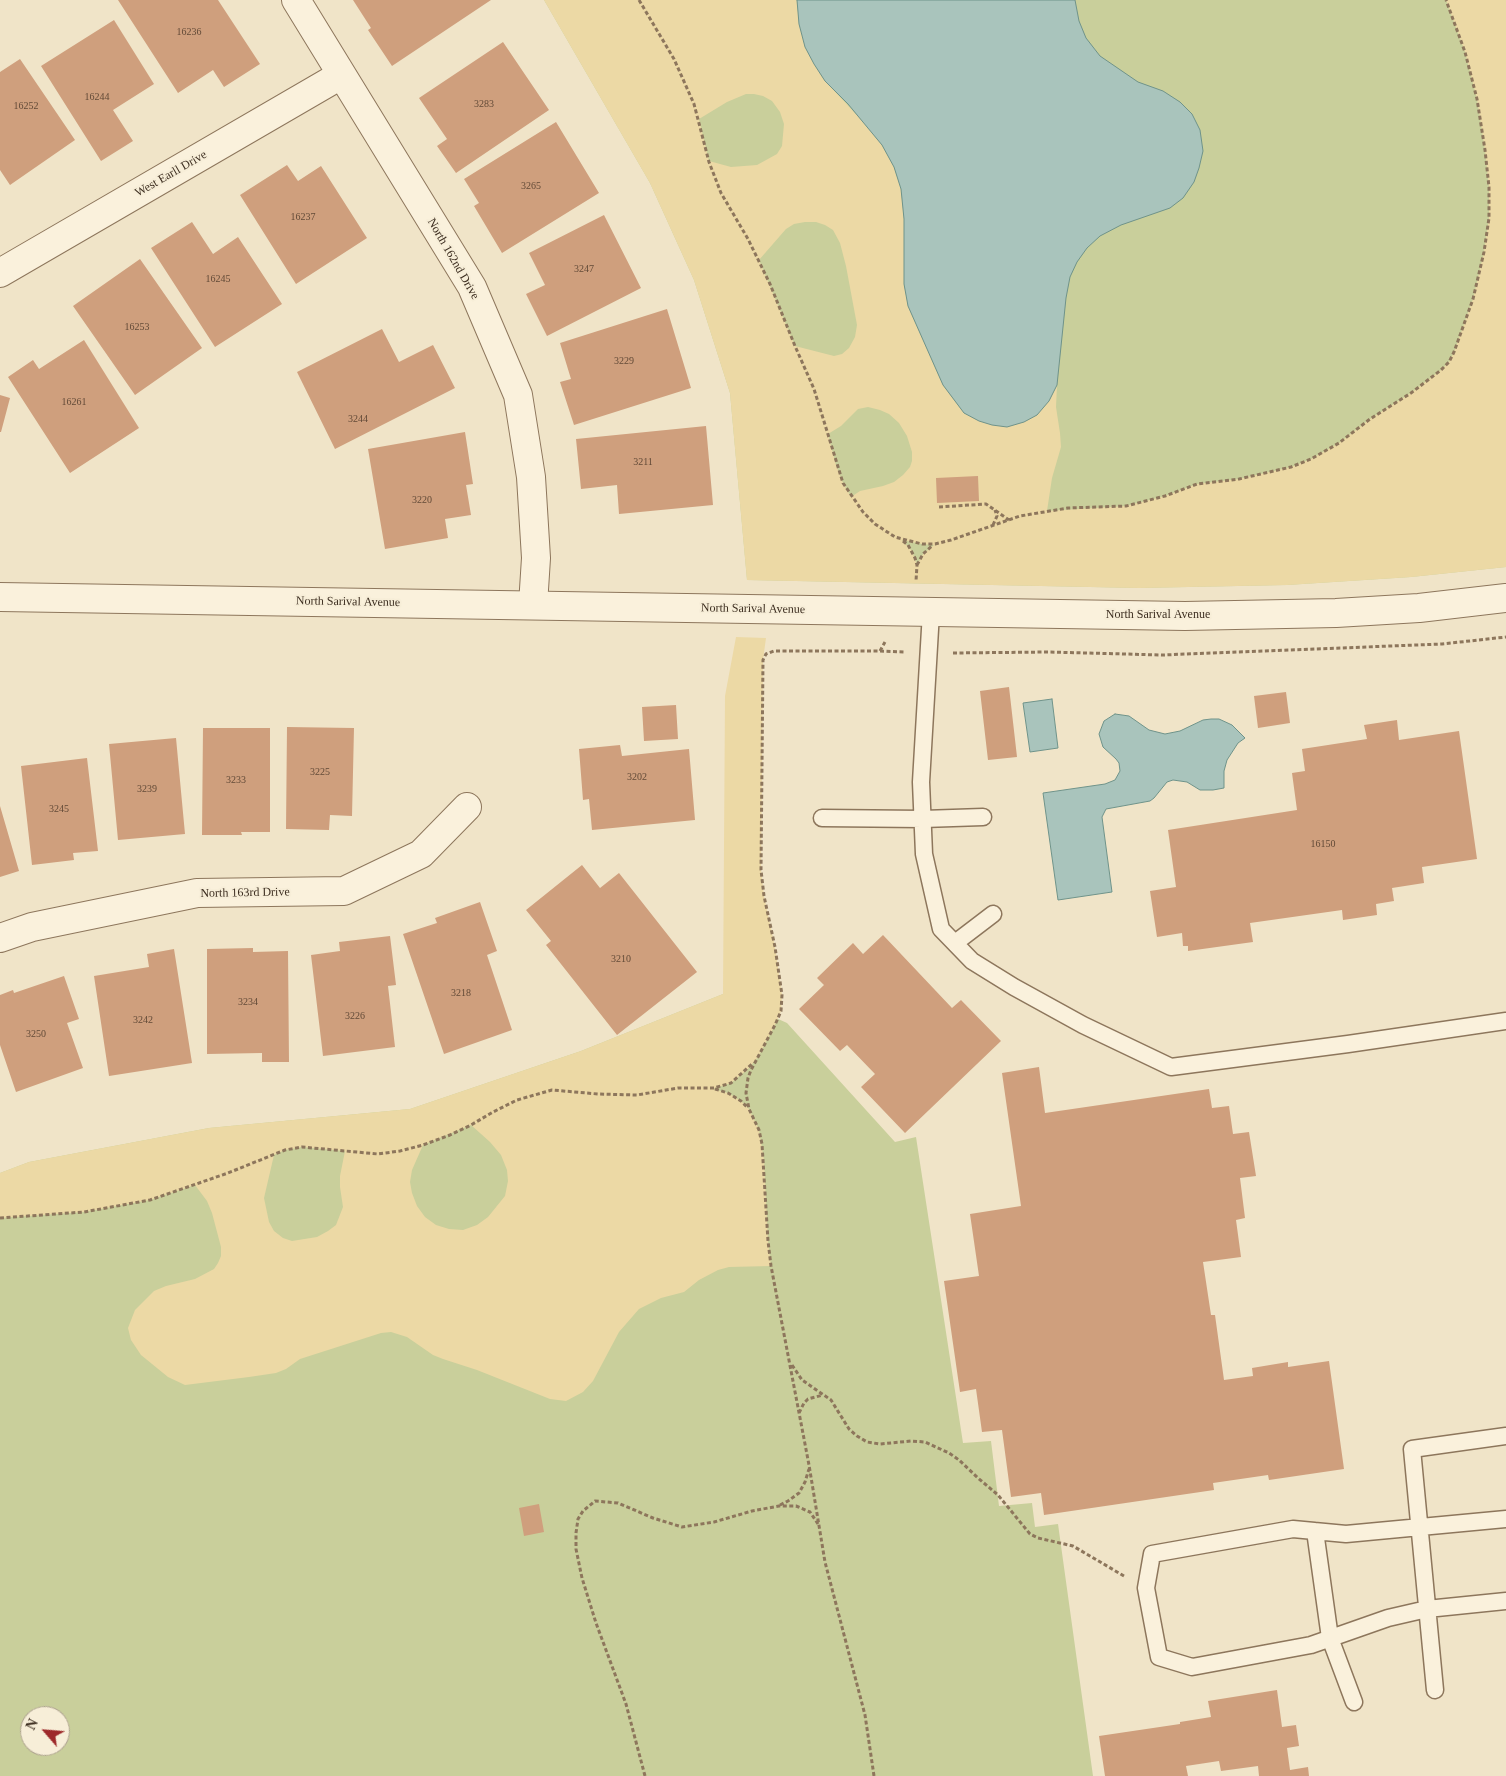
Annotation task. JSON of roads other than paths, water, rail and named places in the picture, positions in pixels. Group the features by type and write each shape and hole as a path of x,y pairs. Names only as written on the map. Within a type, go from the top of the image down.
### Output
{"street":[{"name":"North 162nd Drive","path":"296,0 472,287 518,395 531,476 536,558 533,605"},
{"name":"West Earll Drive","path":"0,273 341,75"},
{"name":"North Sarival Avenue","path":"0,597 1186,616 1419,608 1506,598"},
{"name":"North 163rd Drive","path":"0,938 32,927 197,893 344,891 421,854 467,807"}],"lane":[{"path":"931,612 921,782 924,854 941,929 972,961 1014,987 1083,1024 1171,1067 1506,1021"},
{"path":"822,818 923,819 983,817"},
{"path":"955,943 993,914"},
{"path":"1435,1690 1412,1449 1506,1436"},
{"path":"1506,1519 1346,1534 1293,1530 1152,1554 1146,1588 1159,1657 1192,1667 1311,1645 1388,1618 1427,1609 1506,1601"},
{"path":"1315,1531 1330,1638 1354,1702"}],"water":[{"path":"797,0 1075,0 1079,21 1086,38 1100,56 1138,82 1163,91 1180,102 1192,114 1200,130 1203,151 1194,182 1183,198 1170,208 1121,225 1100,236 1087,248 1077,262 1070,277 1066,298 1057,385 1049,401 1037,415 1024,422 1007,427 979,421 964,413 943,385 908,306 904,284 904,219 901,189 894,167 882,145 848,104 825,81 814,64 805,47 799,24"},
{"path":"1052,699 1058,748 1030,752 1023,703"},
{"path":"1115,714 1129,716 1149,730 1165,734 1180,731 1203,720 1219,719 1232,725 1245,738 1238,743 1227,760 1224,771 1224,788 1200,790 1187,782 1173,780 1167,782 1150,801 1106,809 1102,817 1112,892 1058,900 1043,793 1105,784 1115,780 1120,771 1119,763 1103,747 1099,734 1104,721"}]}
